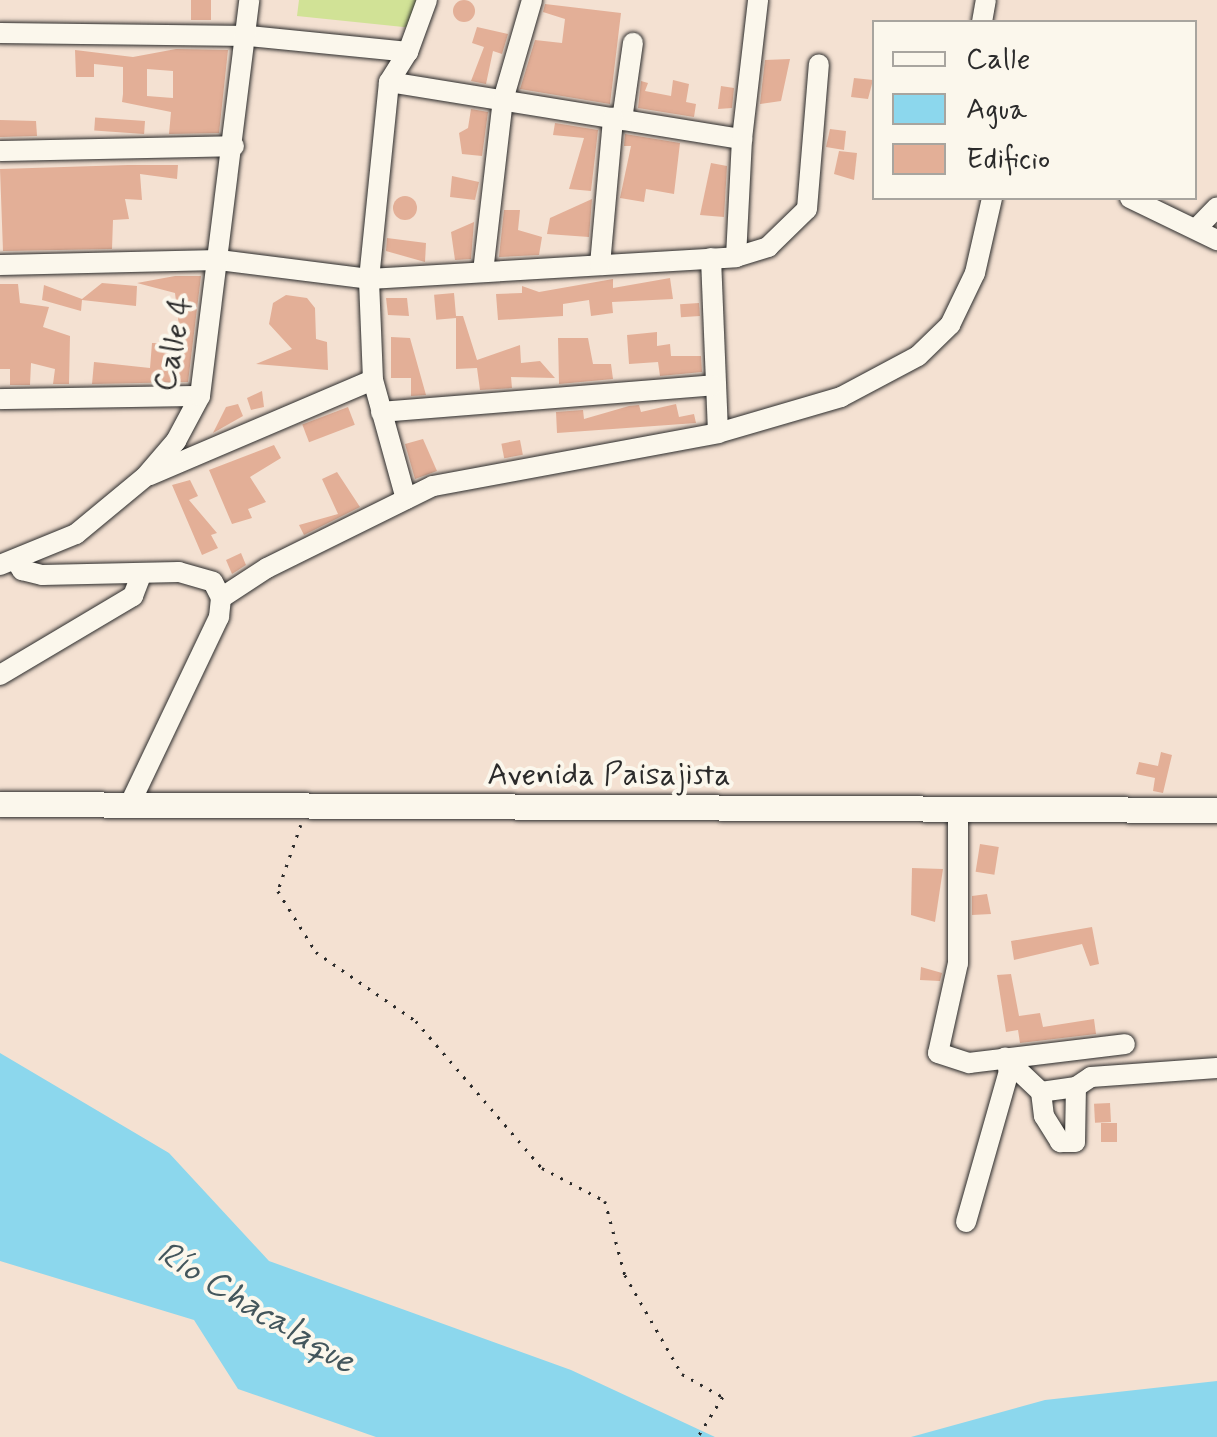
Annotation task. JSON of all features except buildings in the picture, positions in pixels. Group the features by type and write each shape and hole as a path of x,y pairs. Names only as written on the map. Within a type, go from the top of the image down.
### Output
{"main road":[{"name":"Avenida Paisajista","path":"0,804 1217,810"}],"street":[{"name":"Calle 4","path":"8,563 76,534 145,477 176,441 200,396 249,36 249,0"},
{"path":"406,499 374,380 369,279 388,82 408,52 427,0"},
{"path":"483,272 503,100 532,0"},
{"path":"736,256 742,139 758,0"},
{"path":"0,33 249,36 408,52"},
{"path":"600,265 618,119 632,44"},
{"path":"0,265 219,260 369,279 736,256 768,247 807,209 819,64"},
{"path":"388,82 742,139"},
{"path":"0,151 234,146"},
{"path":"221,598 432,486 718,433 841,397 918,356 964,304 991,200"},
{"path":"1134,200 1217,240"},
{"path":"1196,228 1217,207"},
{"path":"712,258 713,385 718,433"},
{"path":"145,477 374,380"},
{"path":"382,412 713,385"},
{"path":"0,398 200,396"},
{"path":"8,563 42,575 178,572 212,582 221,598 219,618 130,804"},
{"path":"0,675 133,596 142,575"},
{"path":"958,809 958,963 938,1053 968,1063 1125,1044"},
{"path":"1005,1058 1041,1092 1044,1116 1060,1142 1074,1142 1076,1087"},
{"path":"966,1222 1010,1071 1005,1058"},
{"path":"1041,1092 1076,1087 1091,1077 1217,1068"}],"path":[{"path":"309,806 278,892 316,952 416,1021 542,1168 605,1201 625,1275 682,1374 723,1397 698,1437"}],"green space":[{"path":"299,0 416,0 413,28 297,16"}],"water":[{"name":"Río Chacalaque","path":"0,1053 169,1153 269,1261 571,1370 715,1437 376,1437 238,1389 194,1320 0,1261"},
{"path":"1217,1381 1217,1437 911,1437 1045,1400"}]}
